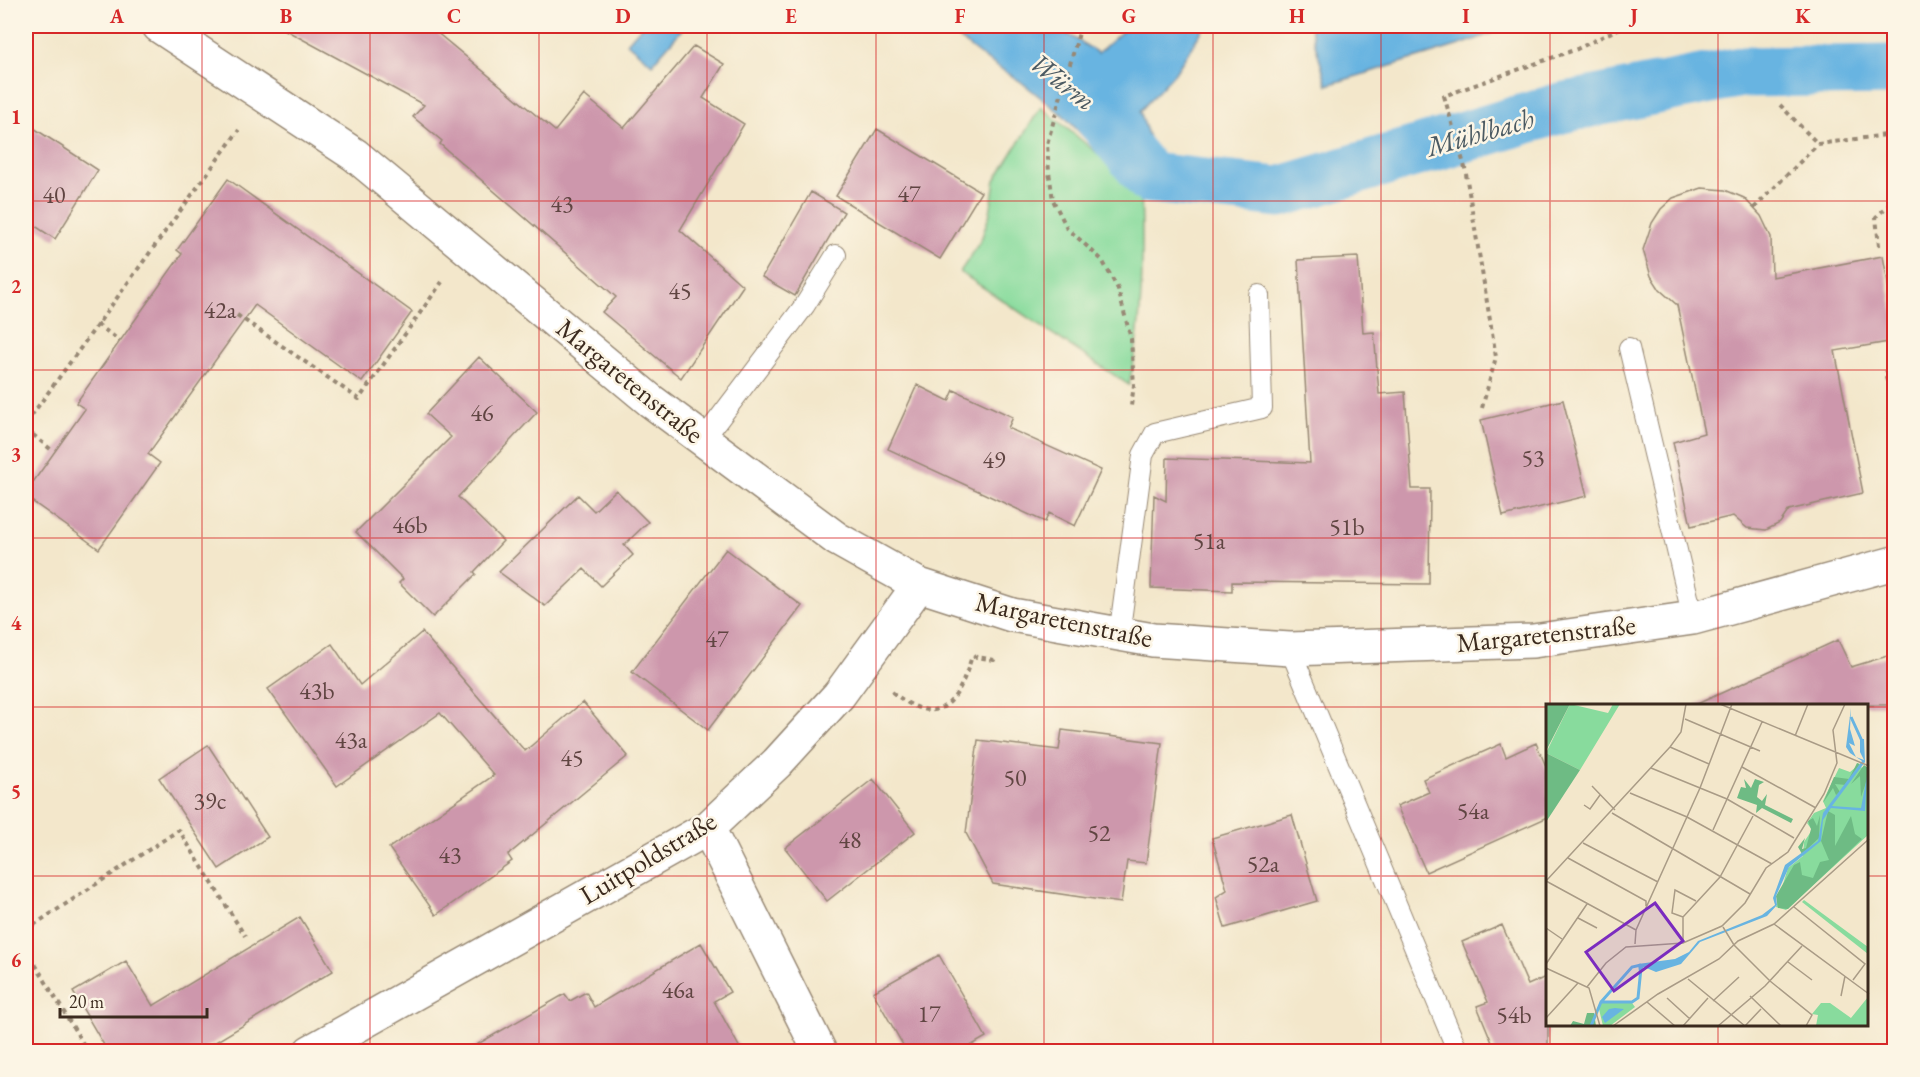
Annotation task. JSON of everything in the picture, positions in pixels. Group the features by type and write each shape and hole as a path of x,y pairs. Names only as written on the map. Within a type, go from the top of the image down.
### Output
{"street":[{"name":"Margaretenstraße","path":"159,26 355,155 703,440 837,539 919,585 1012,615 1119,636 1290,649 1533,641 1693,618 1894,563"},
{"name":"Luitpoldstraße","path":"310,1052 708,828 777,763 839,695 919,585"},
{"path":"708,828 820,1052"}],"lane":[{"path":"703,440 805,305 836,255"},
{"path":"1119,636 1143,455 1155,433 1262,408 1259,295"},
{"path":"1629,348 1693,618"},
{"path":"1290,649 1458,1052"}],"path":[{"path":"1081,26 1047,144 1053,200 1067,228 1102,260 1118,289 1131,339 1134,385"},
{"path":"1482,408 1496,357 1465,168 1444,96 1577,49 1624,26"},
{"path":"26,423 264,95"},
{"path":"1780,105 1818,144"},
{"path":"1754,208 1818,144 1894,134"},
{"path":"1878,246 1875,218 1894,200"},
{"path":"237,315 359,399 467,247"},
{"path":"97,324 120,340"},
{"path":"1894,362 1886,374 1894,404"},
{"path":"26,429 54,452"},
{"path":"839,695 864,718 891,691 903,701 927,710 948,705 962,688 972,656 994,660 1012,615"},
{"path":"26,930 178,830 245,936"},
{"path":"26,949 88,1052"}],"green space":[{"path":"1041,107 1141,189 1140,312 1129,385 960,272 981,240 990,213 995,180"}],"water":[{"path":"642,26 685,26 652,64 627,43"},
{"name":"Würm","path":"947,26 1055,26 1098,53 1128,26 1205,26 1175,73 1140,111 1153,150 1134,174 1106,160 1064,116 1020,81 984,58 953,34"},
{"path":"1310,26 1512,26 1460,45 1327,85"}],"building":[{"path":"278,26 429,26 555,131 584,95 624,128 694,46 724,64 703,98 744,124 680,230 743,286 681,378 602,312 616,297 440,144 442,141 413,117 424,105"},
{"path":"26,123 98,170 55,239 26,220"},
{"path":"877,129 981,192 940,259 836,196"},
{"path":"228,179 412,312 362,382 255,305 148,454 160,463 99,549 26,497 26,492 85,409 76,403 182,254 177,250"},
{"path":"1702,188 1725,190 1744,198 1761,216 1771,237 1772,277 1883,256 1894,317 1894,341 1835,351 1863,493 1789,510 1780,523 1766,530 1747,528 1733,516 1691,526 1673,442 1704,433 1677,305 1660,290 1651,276 1643,250 1652,223 1661,209 1673,198"},
{"path":"811,192 844,212 795,296 762,277"},
{"path":"1358,257 1363,333 1374,332 1379,394 1405,392 1412,489 1430,489 1429,584 1232,582 1232,591 1151,588 1154,495 1166,501 1167,458 1310,463 1298,260"},
{"path":"479,357 537,412 458,497 503,541 474,572 476,574 433,617 399,583 403,579 356,532 451,437 426,414"},
{"path":"917,385 949,401 954,390 1013,417 1008,428 1101,470 1075,526 1049,513 1045,522 888,449"},
{"path":"1563,400 1587,496 1503,516 1481,420"},
{"path":"616,490 648,522 624,545 633,555 601,586 584,569 545,606 499,572 578,495 594,511"},
{"path":"726,549 802,606 708,730 632,672"},
{"path":"422,632 525,751 583,702 628,756 508,855 512,861 436,915 389,848 494,775 440,713 337,786 268,689 332,644 360,685"},
{"path":"1838,640 1851,667 1894,654 1894,705 1697,704"},
{"path":"1062,730 1162,743 1146,863 1127,861 1121,903 993,884 966,833 978,740 1059,750"},
{"path":"1536,743 1546,766 1546,818 1426,872 1397,806 1429,792 1423,779 1501,744 1506,757"},
{"path":"208,745 268,837 219,869 159,778"},
{"path":"873,779 915,832 827,901 785,848"},
{"path":"1292,815 1317,901 1225,928 1216,897 1227,890 1212,838"},
{"path":"300,917 333,971 199,1052 108,1052 73,992 126,961 153,1006"},
{"path":"1502,925 1528,985 1546,977 1548,1052 1496,1052 1477,1006 1488,1002 1462,942"},
{"path":"701,943 730,992 714,1001 742,1052 464,1052 565,994 570,1001 586,992 594,1007"},
{"path":"939,955 986,1037 960,1052 907,1052 873,992"}],"waterway":[{"name":"Mühlbach","path":"1098,115 1150,178 1279,192 1561,108 1741,72 1894,70"}]}
